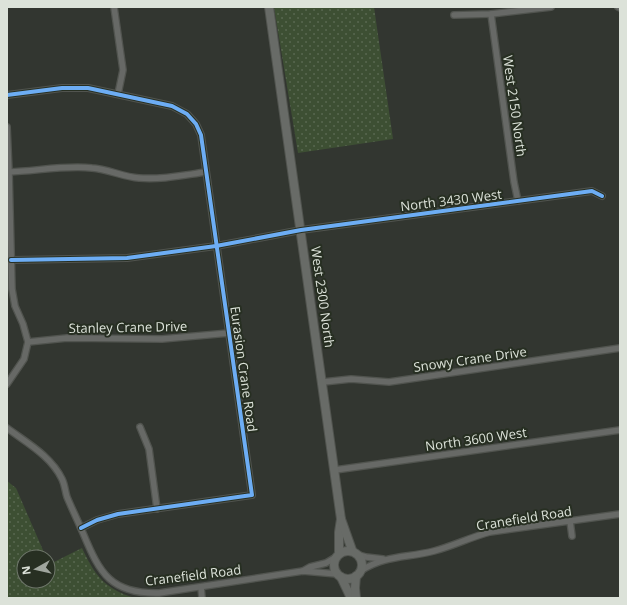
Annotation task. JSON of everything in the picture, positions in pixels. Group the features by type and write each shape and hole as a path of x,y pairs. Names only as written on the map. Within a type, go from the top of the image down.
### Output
{"street":[{"path":"7,95 62,88 88,88 118,94 123,70 114,7"},
{"name":"West 2300 North","path":"269,7 323,382 341,519"},
{"path":"454,15 491,14 551,7"},
{"name":"West 2150 North","path":"491,14 514,182 518,201"},
{"name":"Eurasion Crane Road","path":"118,94 172,106 187,114 196,124 201,135 252,495 157,509"},
{"path":"7,127 10,172 12,289 14,300 28,342 24,359 7,384"},
{"path":"10,172 38,171 60,168 92,168 138,178 156,179 206,172"},
{"name":"North 3430 West","path":"11,260 127,258 216,246 301,230 592,191 602,196"},
{"name":"Stanley Crane Drive","path":"28,342 67,338 162,340 229,333"},
{"name":"Snowy Crane Drive","path":"323,382 351,379 390,382 620,348"},
{"path":"80,528 97,520 118,514 157,509 149,449 140,427"},
{"name":"Cranefield Road","path":"7,428 50,460 62,479 80,528 99,567 118,585 130,591 159,593 201,588 303,571 339,575"},
{"name":"North 3600 West","path":"335,470 620,430"},
{"name":"Cranefield Road","path":"359,573 370,565 385,559 433,551 474,536 490,532 620,514"},
{"path":"341,519 355,553 362,562 355,588 356,598"},
{"path":"341,519 337,555 334,565 351,598"},
{"path":"570,521 572,536"},
{"path":"337,555 347,550 355,553"},
{"name":"Cranefield Road","path":"355,553 366,557 385,559"},
{"name":"Cranefield Road","path":"303,571 310,567 326,563 337,555"},
{"path":"339,575 349,579 359,573"},
{"path":"201,588 202,598"}],"green space":[{"path":"274,7 374,7 393,139 298,153"},
{"path":"7,481 16,488 43,549 16,549 16,589 56,589 56,561 82,548 97,574 108,586 135,598 7,598"}],"cycle path":[{"path":"7,95 62,88 88,88 172,106 187,114 196,124 201,135 252,495 118,514 97,520 81,528"},
{"path":"11,260 127,258 216,246 301,230 592,191 602,196"}]}
